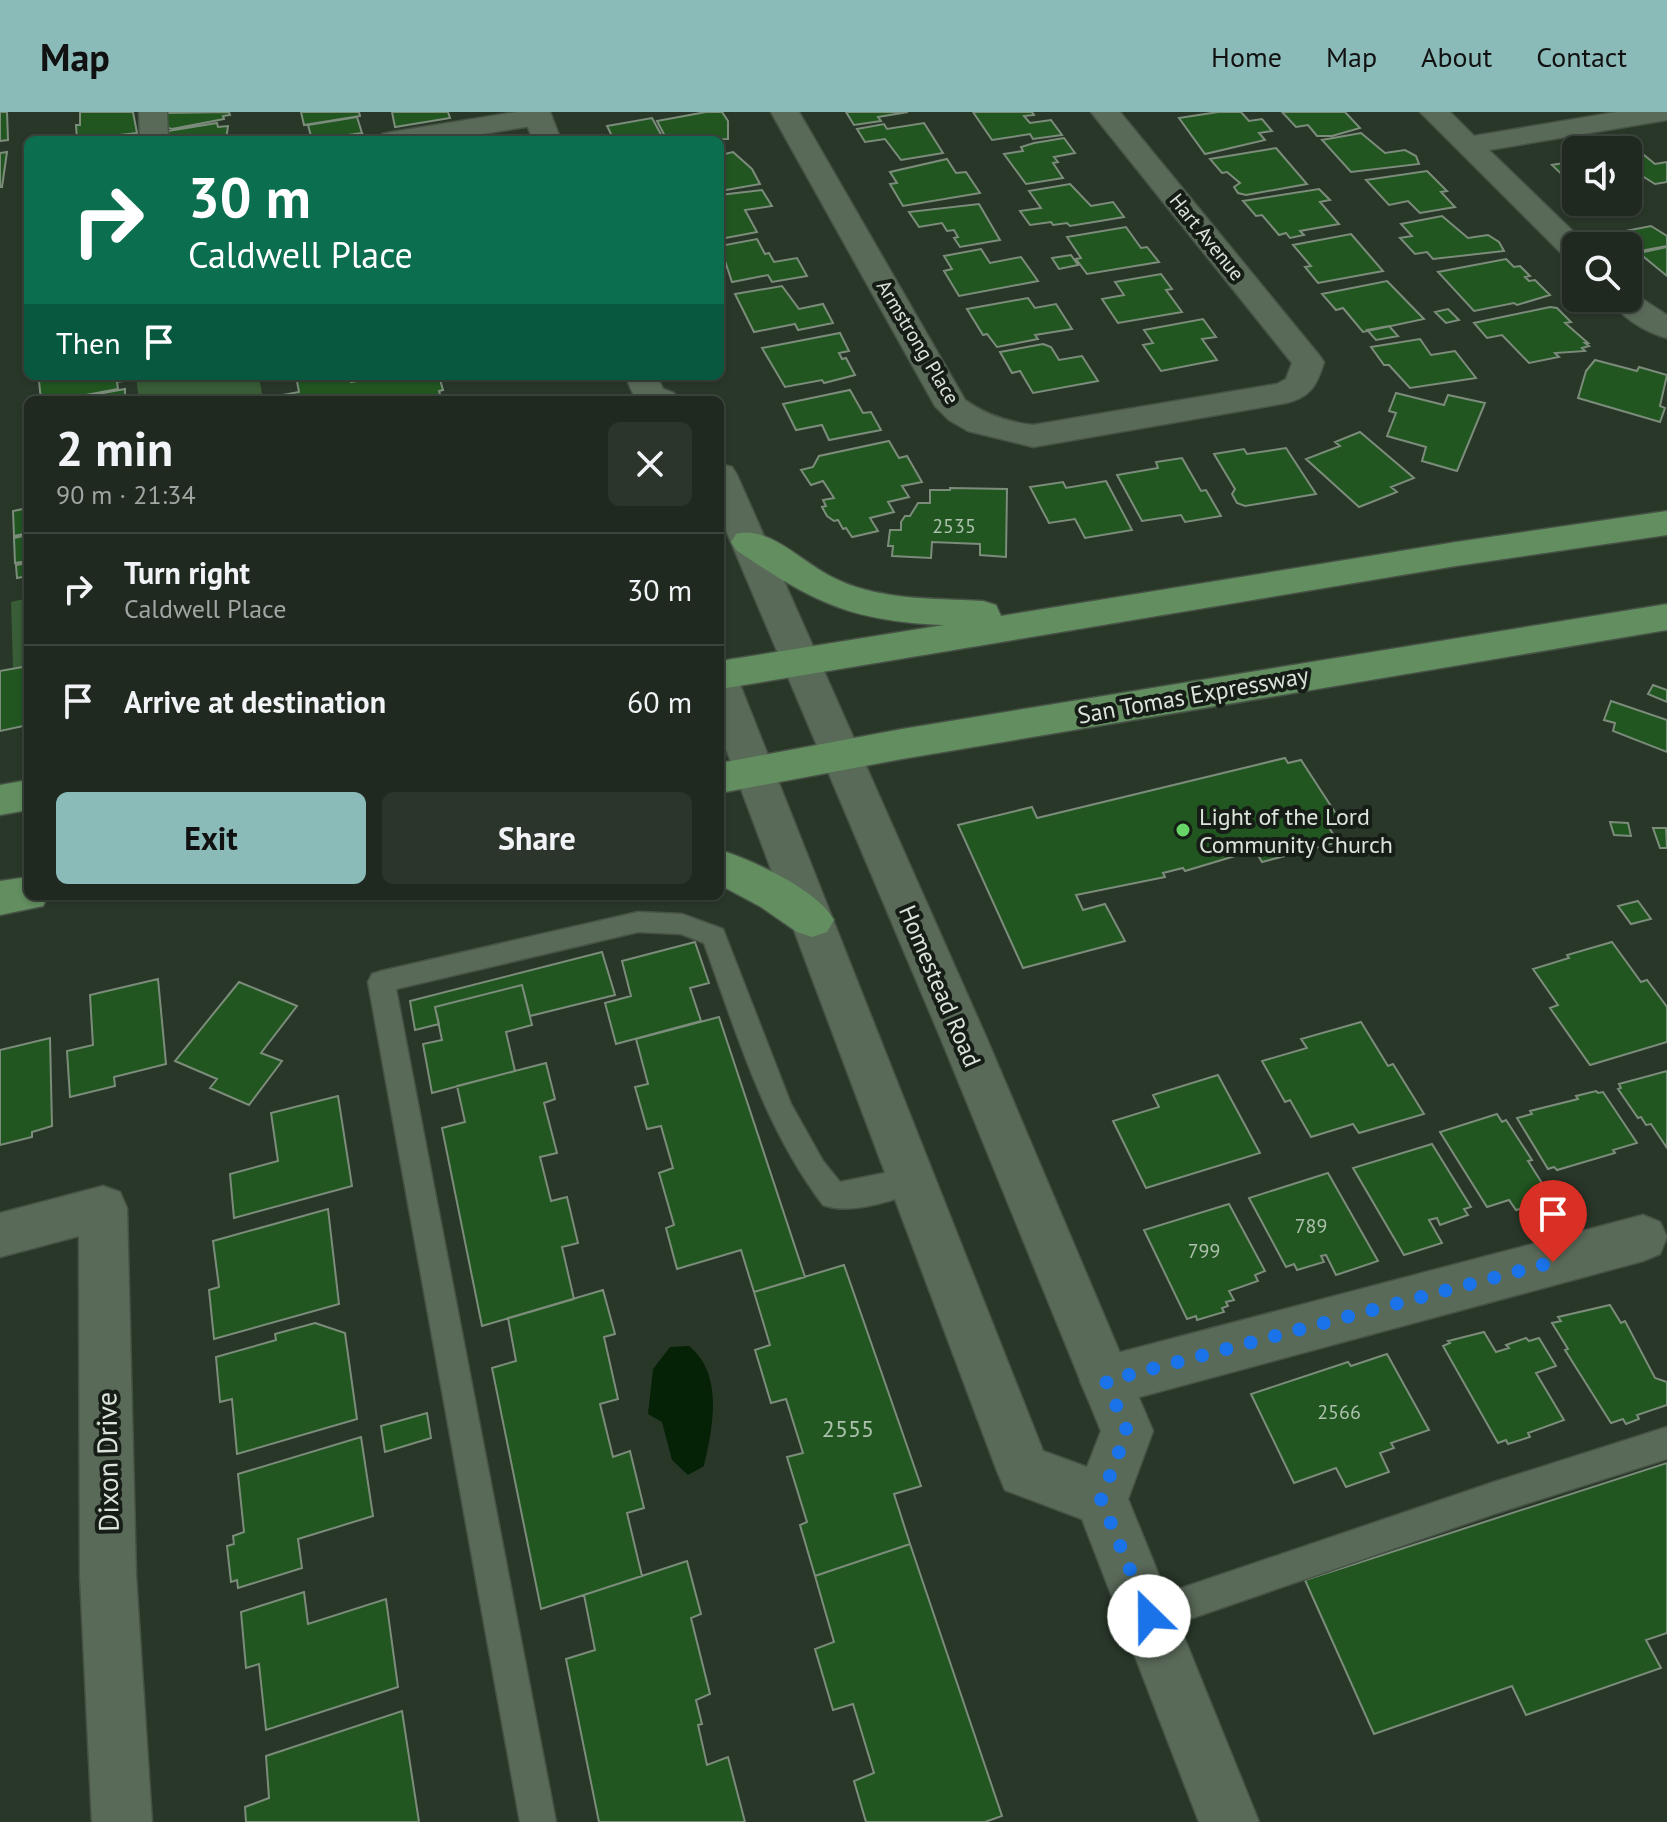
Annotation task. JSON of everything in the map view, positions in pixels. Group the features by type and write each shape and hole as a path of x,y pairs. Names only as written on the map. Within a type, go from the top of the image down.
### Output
{"highway":[{"path":"724,674 1667,523"},
{"path":"749,542 809,580 865,604 1053,620"},
{"name":"San Tomas Expressway","path":"737,774 1667,617"},
{"path":"0,800 24,796"},
{"path":"724,868 776,895 812,920"},
{"path":"0,898 24,895"}],"street":[{"path":"153,112 154,136"},
{"path":"378,112 388,136"},
{"name":"Armstrong Place","path":"785,112 952,406 968,419 1011,433 1033,436 1081,428 1286,393 1301,384 1308,362"},
{"name":"Hart Avenue","path":"1105,112 1308,362"},
{"path":"1434,112 1562,237"},
{"path":"1468,145 1667,112"},
{"path":"425,136 540,123"},
{"path":"1640,312 1667,328"},
{"name":"Homestead Road","path":"724,484 958,1025 1127,1431 1101,1499"},
{"path":"724,704 737,774 812,920 1024,1471 1101,1499 1229,1822"},
{"name":"Dixon Drive","path":"0,1235 103,1208 108,1576 122,1822"},
{"path":"1106,1381 1643,1238"}],"lane":[{"path":"538,1822 381,982 638,922 682,924 714,936 773,1089 810,1170 833,1196 872,1191 914,1180"},
{"path":"1149,1616 1494,1498 1667,1443"}],"shaded area":[{"path":"136,380 260,380 262,396 138,396"},
{"path":"24,599 24,666 13,668 11,602"},
{"path":"689,1346 707,1371 713,1402 704,1466 688,1475 672,1460 662,1422 648,1414 653,1369 670,1347"}],"building":[{"path":"0,112 7,112 8,140 0,141"},
{"path":"80,112 133,112 137,133 77,136 76,125 80,125"},
{"path":"229,112 230,115 223,116 224,119 172,129 168,128 165,113"},
{"path":"301,112 359,112 360,116 304,125"},
{"path":"392,112 448,112 450,118 395,127"},
{"path":"722,112 728,121 728,139 724,139 724,136 665,136 657,121"},
{"path":"846,112 908,112 878,117 881,121 854,125"},
{"path":"973,112 1032,112 1034,115 1024,116 1030,123 1051,120 1062,135 1033,139 1030,134 992,140"},
{"path":"1241,112 1249,121 1262,119 1272,131 1259,133 1265,140 1205,154 1179,118"},
{"path":"1282,112 1345,112 1360,128 1332,136 1317,136 1308,125 1296,127"},
{"path":"357,117 362,133 311,136 308,125"},
{"path":"652,118 662,136 612,136 607,126"},
{"path":"217,123 218,127 228,126 227,136 169,136 168,131"},
{"path":"924,123 943,153 901,160 885,139 865,142 857,129 884,124 887,129"},
{"path":"1361,133 1385,153 1405,150 1416,156 1419,164 1351,172 1322,140"},
{"path":"1064,138 1075,153 1054,157 1058,162 1053,163 1063,178 1026,184 1004,154 1023,151 1021,147 1034,143"},
{"path":"1276,148 1307,184 1246,195 1238,193 1234,187 1240,183 1227,172 1222,173 1210,159"},
{"path":"7,152 2,187 0,187 0,153"},
{"path":"733,152 752,169 760,184 724,190 724,154"},
{"path":"1642,155 1655,164 1667,162 1667,182 1655,184 1642,176"},
{"path":"947,159 956,173 966,172 980,193 903,206 890,184 897,183 890,172"},
{"path":"1562,163 1562,175 1552,165"},
{"path":"1427,171 1447,191 1441,192 1455,207 1420,213 1408,201 1389,205 1366,180"},
{"path":"1070,184 1091,206 1113,202 1124,217 1070,226 1067,223 1053,225 1051,222 1030,225 1020,211 1041,208 1029,191"},
{"path":"1319,189 1330,200 1320,202 1339,224 1300,231 1304,235 1290,238 1286,233 1279,235 1262,215 1256,216 1243,201"},
{"path":"762,190 772,206 745,210 757,232 724,238 724,195"},
{"path":"979,204 1000,240 960,247 954,238 958,237 954,230 947,231 942,223 919,227 909,212"},
{"path":"1442,216 1468,238 1488,235 1499,242 1504,251 1433,259 1427,252 1415,254 1400,238 1412,236 1401,224"},
{"path":"1651,226 1667,236 1667,246 1642,251 1642,232 1620,232"},
{"path":"1126,227 1141,248 1147,247 1159,262 1087,274 1076,259 1081,258 1067,237"},
{"path":"1351,234 1383,271 1318,283 1305,267 1311,266 1293,245"},
{"path":"757,239 765,254 769,253 774,262 797,258 807,276 772,282 768,275 732,282 724,258 724,245"},
{"path":"1667,247 1667,276 1642,255 1642,252"},
{"path":"981,249 990,263 1021,257 1038,281 959,296 944,271 952,269 944,256"},
{"path":"1071,255 1078,265 1059,269 1052,258"},
{"path":"1506,259 1514,267 1520,266 1530,276 1525,277 1529,281 1535,280 1550,295 1517,305 1474,311 1438,272"},
{"path":"1161,274 1172,289 1166,290 1182,312 1118,323 1102,299 1124,295 1115,282"},
{"path":"1387,281 1424,319 1363,332 1343,308 1336,310 1322,294"},
{"path":"782,286 799,309 823,304 833,323 798,330 795,324 754,332 735,294"},
{"path":"1028,298 1035,308 1056,304 1072,329 1035,335 1038,339 997,347 987,334 983,335 967,309"},
{"path":"1557,308 1571,322 1565,323 1588,343 1585,343 1589,346 1582,348 1585,351 1555,353 1559,357 1529,363 1502,335 1487,338 1474,323"},
{"path":"1448,309 1459,320 1446,323 1435,312"},
{"path":"1203,319 1216,337 1202,339 1217,360 1161,371 1143,345 1153,343 1144,330"},
{"path":"1389,326 1398,336 1376,340 1367,330"},
{"path":"840,333 849,351 839,353 842,359 846,358 855,375 824,383 822,380 785,387 762,348"},
{"path":"1420,339 1431,355 1455,351 1476,378 1410,388 1389,365 1384,365 1371,347"},
{"path":"1043,344 1051,347 1059,360 1082,356 1098,381 1033,393 1020,371 1012,373 1000,352"},
{"path":"1595,360 1667,375 1660,406 1665,408 1660,422 1578,398 1586,371"},
{"path":"297,380 440,380 443,390 439,391 441,396 277,396 299,392"},
{"path":"39,381 124,381 117,382 118,389 80,396 41,396"},
{"path":"125,389 125,396 87,396"},
{"path":"850,390 863,413 871,412 881,430 829,440 822,425 796,430 783,404"},
{"path":"1396,393 1444,405 1448,395 1485,403 1457,471 1422,461 1426,447 1387,436 1396,413 1389,411"},
{"path":"1360,432 1414,478 1391,487 1397,492 1359,507 1306,459 1340,446 1335,442"},
{"path":"889,441 899,458 907,456 922,482 902,486 909,497 888,502 894,512 870,518 878,531 852,537 838,520 827,516 822,507 826,506 823,500 834,498 823,481 811,485 801,470 813,467 819,456"},
{"path":"1286,448 1316,494 1245,506 1237,503 1232,494 1235,489 1214,454 1244,449 1247,454"},
{"path":"1182,458 1201,491 1206,490 1221,516 1185,522 1181,515 1142,521 1117,475 1158,468 1156,462"},
{"path":"1106,481 1132,530 1085,538 1075,519 1049,523 1030,487 1063,482 1066,488"},
{"path":"1007,489 1006,557 980,555 980,544 932,542 931,558 892,556 893,546 888,546 890,530 901,530 901,522 905,516 910,516 918,503 930,503 930,490"},
{"path":"24,509 24,534 14,536 13,511"},
{"path":"24,536 24,562 15,563 14,538"},
{"path":"24,564 24,577 17,578 16,565"},
{"path":"24,667 24,726 0,731 0,671"},
{"path":"1653,685 1667,690 1667,702 1648,694"},
{"path":"1611,701 1667,720 1667,752 1613,731 1615,723 1604,720"},
{"path":"1285,758 1288,763 1301,760 1342,823 1328,826 1338,842 1262,862 1255,850 1185,871 1183,868 1163,873 1165,877 1076,895 1083,910 1105,904 1125,941 1023,968 958,825 1032,807 1037,818"},
{"path":"1610,822 1628,823 1631,836 1614,835"},
{"path":"1653,828 1666,828 1667,848 1660,848"},
{"path":"1638,901 1651,919 1631,924 1618,906"},
{"path":"695,942 709,983 690,988 701,1021 616,1044 605,1003 631,996 622,961"},
{"path":"1612,942 1641,982 1647,980 1667,1007 1667,1042 1590,1065 1550,1008 1558,1005 1533,969"},
{"path":"602,952 615,995 530,1016 522,985 435,1007 439,1024 415,1030 410,1001"},
{"path":"158,979 166,1064 114,1077 115,1086 70,1097 67,1051 93,1045 90,995"},
{"path":"239,982 297,1006 261,1053 282,1061 249,1105 210,1088 217,1079 175,1061"},
{"path":"522,985 532,1025 506,1032 515,1071 432,1093 423,1044 442,1040 435,1007"},
{"path":"719,1017 805,1277 754,1292 741,1250 677,1269 666,1228 674,1225 659,1173 673,1168 661,1126 647,1129 635,1087 648,1084 636,1039"},
{"path":"1361,1022 1388,1066 1393,1064 1424,1114 1359,1133 1353,1124 1311,1137 1290,1100 1285,1102 1262,1061 1307,1048 1301,1039"},
{"path":"50,1038 52,1126 32,1132 32,1137 0,1145 0,1050"},
{"path":"546,1063 555,1099 544,1103 557,1153 540,1157 551,1201 567,1197 578,1243 562,1247 574,1299 482,1326 442,1128 465,1122 457,1086"},
{"path":"1667,1071 1667,1148 1651,1124 1646,1125 1641,1117 1638,1118 1618,1089 1621,1088 1619,1084"},
{"path":"1218,1075 1260,1153 1146,1188 1113,1121 1159,1107 1153,1095"},
{"path":"1603,1092 1637,1143 1613,1150 1615,1153 1557,1170 1554,1167 1548,1169 1517,1118 1532,1114 1530,1111 1578,1099 1576,1096"},
{"path":"338,1096 352,1186 234,1218 230,1174 278,1161 271,1113"},
{"path":"1497,1114 1502,1122 1506,1120 1532,1160 1528,1161 1552,1199 1545,1201 1548,1206 1527,1213 1524,1208 1516,1210 1509,1200 1487,1207 1440,1132"},
{"path":"1432,1144 1471,1207 1464,1209 1468,1215 1440,1225 1437,1218 1429,1220 1442,1243 1404,1255 1353,1168"},
{"path":"1328,1173 1378,1261 1336,1275 1326,1255 1321,1256 1324,1262 1297,1270 1294,1264 1286,1267 1249,1198"},
{"path":"1229,1204 1265,1271 1255,1275 1258,1281 1229,1291 1234,1300 1226,1302 1228,1306 1222,1308 1224,1312 1197,1320 1196,1316 1187,1319 1144,1230"},
{"path":"328,1209 339,1304 214,1339 209,1290 219,1287 213,1241"},
{"path":"844,1265 921,1486 894,1494 910,1544 815,1576 800,1525 807,1522 787,1457 803,1453 786,1399 771,1403 755,1350 770,1345 754,1292"},
{"path":"603,1290 615,1334 604,1337 618,1399 600,1404 613,1457 630,1451 644,1508 627,1513 642,1576 541,1609 492,1368 516,1361 508,1318"},
{"path":"1610,1305 1621,1323 1625,1321 1655,1378 1667,1382 1667,1405 1637,1415 1639,1419 1626,1424 1623,1419 1611,1423 1565,1350 1568,1349 1552,1323 1561,1321 1558,1317"},
{"path":"315,1323 345,1333 357,1419 237,1454 232,1399 220,1402 216,1357 276,1340 275,1334"},
{"path":"1484,1332 1496,1352 1526,1338 1529,1341 1539,1338 1556,1366 1536,1373 1564,1420 1528,1433 1530,1437 1508,1444 1506,1440 1498,1443 1443,1346 1450,1343 1448,1341"},
{"path":"1387,1354 1429,1430 1391,1443 1394,1448 1380,1453 1389,1472 1346,1487 1336,1468 1294,1483 1251,1394 1348,1362 1351,1366"},
{"path":"427,1413 431,1438 385,1452 381,1426"},
{"path":"361,1437 373,1516 298,1539 302,1568 238,1588 237,1580 231,1582 227,1546 234,1544 233,1536 244,1532 238,1474"},
{"path":"1667,1463 1667,1633 1646,1640 1661,1668 1526,1715 1512,1686 1374,1734 1305,1580"},
{"path":"910,1544 1002,1816 985,1822 866,1822 854,1781 874,1773 853,1704 833,1710 815,1649 834,1642 815,1576"},
{"path":"687,1561 701,1614 691,1618 710,1694 696,1700 702,1724 698,1725 707,1765 728,1757 745,1822 599,1822 566,1659 595,1650 584,1595"},
{"path":"304,1592 308,1624 386,1599 398,1687 266,1730 259,1664 246,1668 241,1612"},
{"path":"402,1711 419,1822 246,1822 245,1807 269,1798 266,1756"}],"place":[{"name":"Light of the Lord Community Church","path":"1183,830"}],"route":[{"path":"1149,1616 1101,1499 1127,1431 1106,1381 1553,1262"}]}
